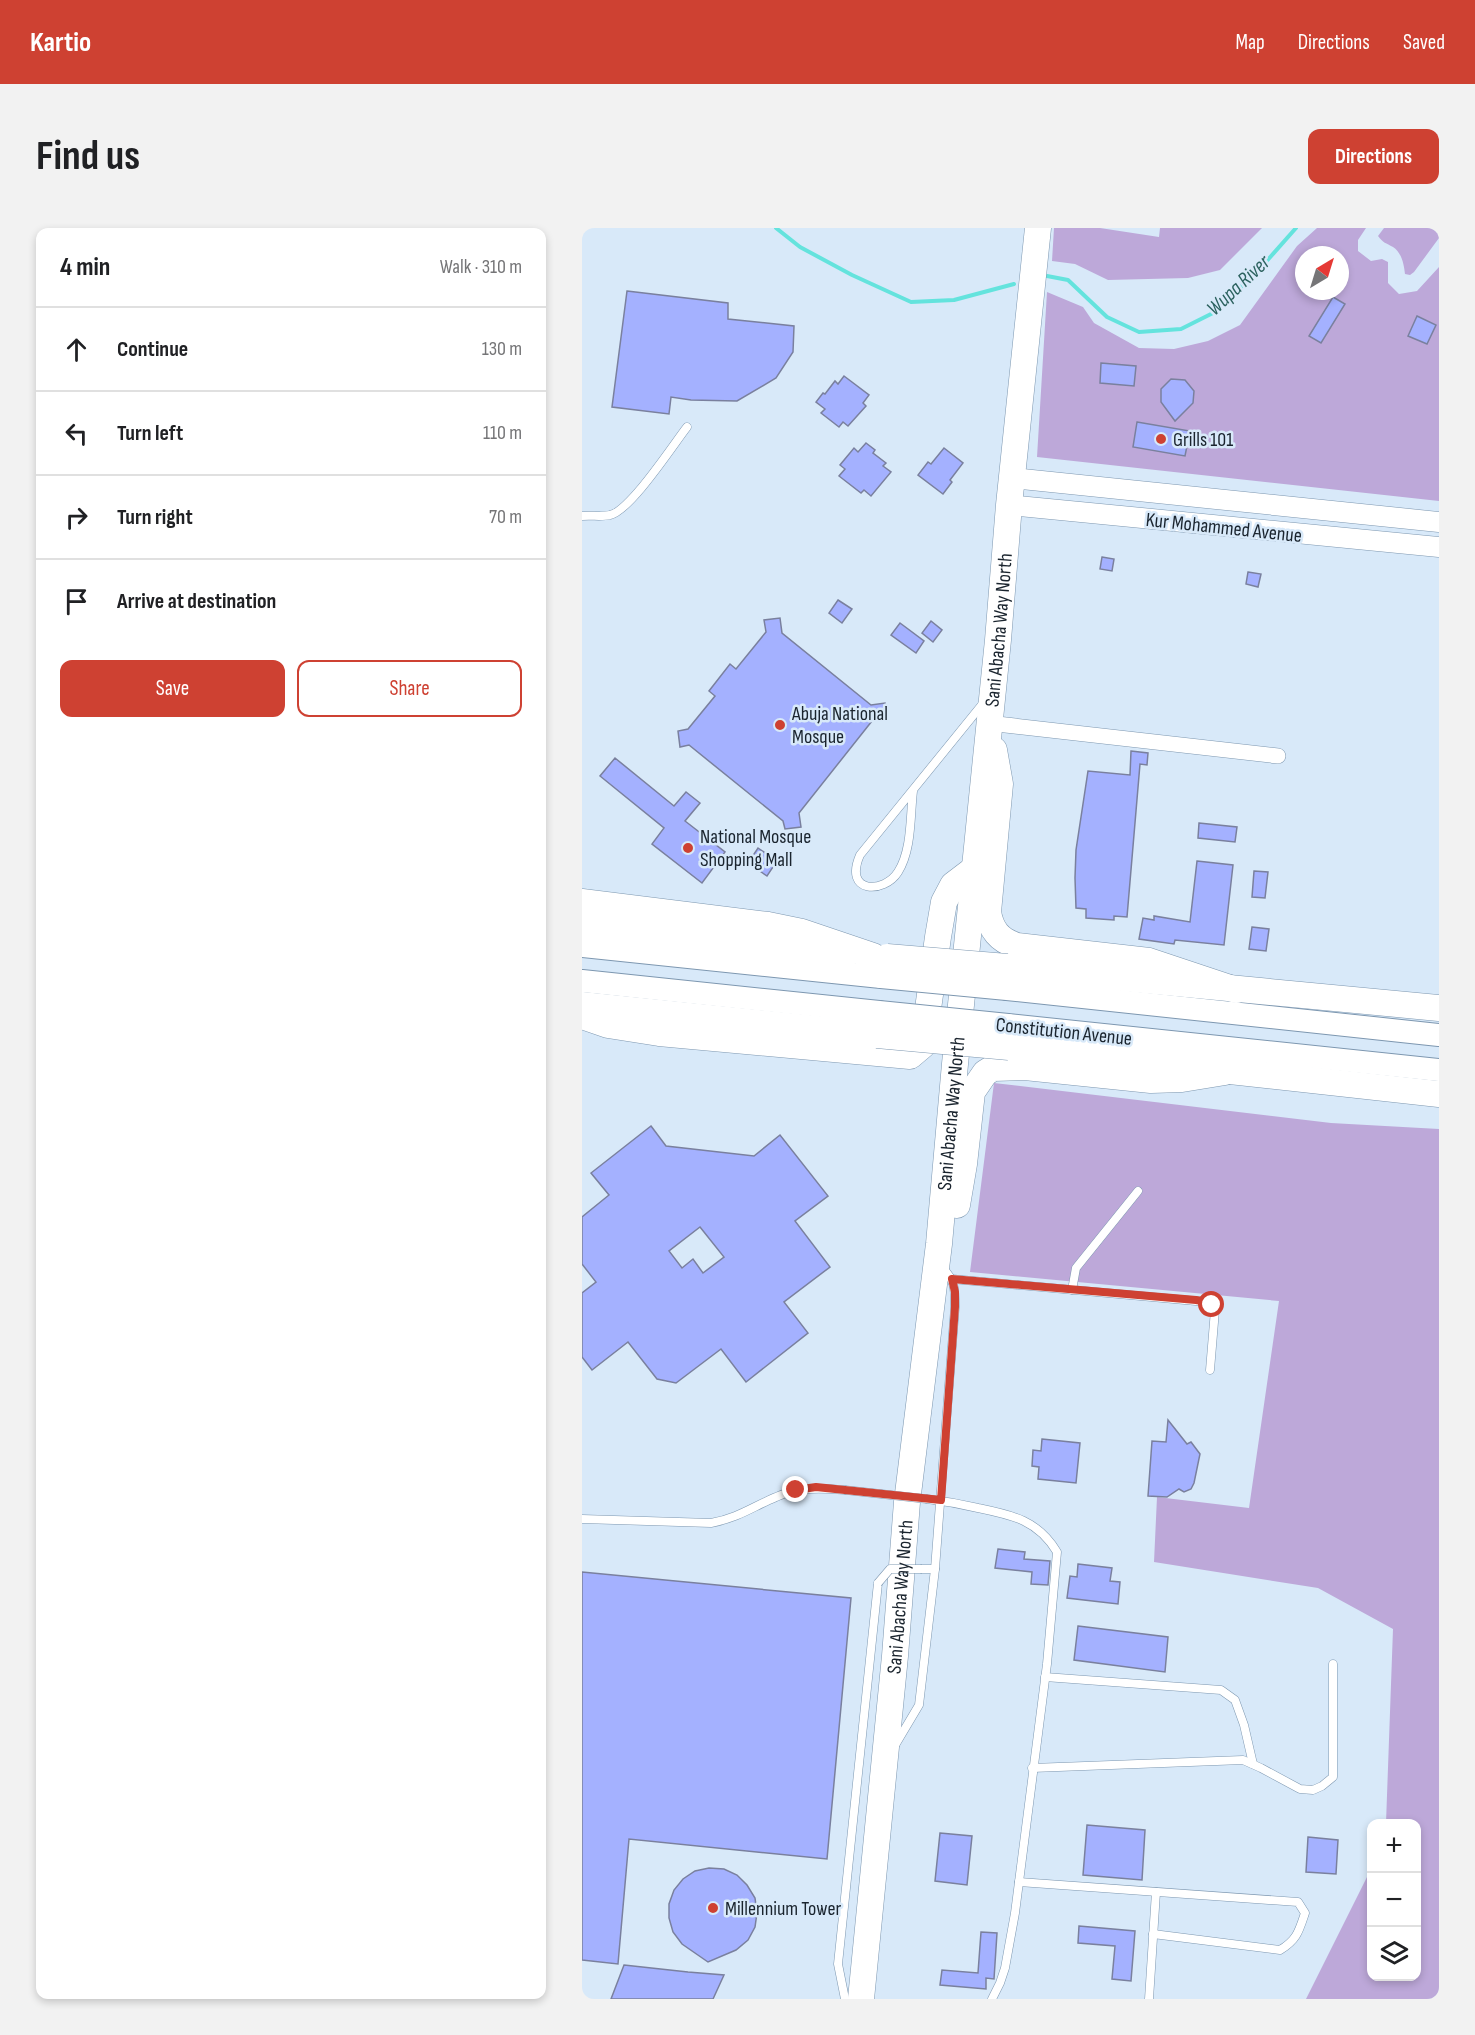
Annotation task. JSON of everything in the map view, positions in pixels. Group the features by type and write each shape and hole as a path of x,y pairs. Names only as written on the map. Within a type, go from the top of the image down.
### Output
{"main road":[{"name":"Sani Abacha Way North","path":"861,1999 895,1656 907,1502 943,1261 974,869 1038,228"},
{"path":"988,723 1000,784 988,912 990,924 996,935 1006,942 1123,979 1177,969 1236,990 1439,1008"},
{"path":"582,1016 608,1025 659,1033 910,1056 923,1045 944,902 954,885 974,869"},
{"path":"582,902 768,925 801,932 880,963"},
{"name":"Constitution Avenue","path":"582,925 1007,978 1123,979 1221,1013 1439,1035"},
{"name":"Constitution Avenue","path":"582,946 880,963"},
{"name":"Constitution Avenue","path":"582,981 878,1024"},
{"name":"Constitution Avenue","path":"582,1005 878,1024 1008,1036 1120,1058 1439,1070"},
{"path":"943,1261 957,1207 970,1100 975,1087 985,1073 993,1068 1120,1058 1151,1080 1226,1072 1439,1094"}],"street":[{"name":"Kur Mohammed Avenue","path":"1012,478 1439,522"},
{"name":"Kur Mohammed Avenue","path":"1009,505 1439,547"},
{"path":"988,723 1278,756"}],"lane":[{"path":"582,516 610,515 618,512 631,500 687,427"},
{"path":"913,791 906,850 900,870 889,882 872,886 862,885 855,873 860,855 992,692"},
{"path":"1072,1290 1076,1268 1138,1191"},
{"path":"943,1261 1072,1290 1208,1302 1215,1310 1210,1370"},
{"path":"884,1764 920,1705 935,1569 955,1307 955,1292 943,1261"},
{"path":"582,1519 711,1523 729,1520 777,1496 816,1487 941,1500 1013,1515 1030,1524 1049,1539 1057,1552 1045,1677 1019,1882 1005,1968 992,1999"},
{"path":"845,1999 838,1964 878,1583 890,1569 935,1569"},
{"path":"1032,1768 1243,1760 1300,1789 1313,1790 1333,1777 1333,1664"},
{"path":"1045,1677 1221,1690 1235,1700 1244,1725 1253,1764"},
{"path":"1019,1882 1298,1902 1305,1913 1292,1943 1280,1950 1153,1935"},
{"path":"1149,1999 1156,1892"}],"shaded area":[{"path":"1054,228 1100,228 1159,237 1160,228 1262,228 1220,270 1188,278 1108,280 1075,264 1052,261"},
{"path":"1317,228 1366,228 1358,240 1358,251 1371,261 1382,259 1388,262 1388,283 1399,294 1417,291 1439,267 1439,501 1037,457 1047,292 1083,307 1094,323 1139,348 1174,349 1208,341 1240,325 1295,249 1295,300 1349,300 1349,246 1297,246"},
{"path":"1384,228 1439,228 1439,238 1410,275 1405,274 1399,252 1378,236"},
{"path":"994,1083 1331,1123 1439,1129 1439,1999 1306,1999 1367,1877 1367,1981 1421,1981 1421,1819 1386,1819 1393,1629 1318,1588 1154,1562 1157,1497 1249,1508 1279,1301 970,1272"}],"building":[{"path":"627,291 728,303 728,319 794,326 793,352 776,378 737,401 671,397 669,414 612,407"},
{"path":"1331,300 1338,300 1345,304 1321,343 1309,336"},
{"path":"1417,316 1436,325 1427,344 1408,336"},
{"path":"1101,363 1136,366 1134,386 1100,383"},
{"path":"844,376 869,395 863,403 866,406 848,426 843,422 839,427 821,413 825,409 816,402 835,381 838,384"},
{"path":"1171,379 1185,380 1194,391 1193,403 1175,421 1161,402 1161,389"},
{"name":"Grills 101","path":"1137,422 1190,431 1185,456 1133,447"},
{"path":"866,443 875,450 873,453 886,463 883,466 891,472 871,496 864,490 861,493 839,476 845,469 840,465 854,448 858,452"},
{"path":"944,448 963,463 943,494 918,475 928,462 931,464"},
{"path":"1102,557 1114,559 1112,571 1100,569"},
{"path":"1248,572 1261,574 1258,587 1246,584"},
{"path":"838,600 852,609 842,623 829,613"},
{"name":"Abuja National Mosque","path":"780,618 782,633 871,705 885,703 887,719 872,721 799,813 801,827 785,829 783,821 689,745 680,747 678,731 688,729 715,696 709,691 730,664 736,669 766,632 764,620"},
{"path":"931,621 942,630 933,642 922,633"},
{"path":"900,623 924,641 916,653 891,635"},
{"path":"1131,751 1148,753 1147,765 1140,764 1127,917 1114,916 1114,920 1086,918 1086,909 1076,908 1075,878 1076,850 1088,771 1130,775"},
{"path":"615,758 674,806 686,792 700,803 685,821 725,852 702,883 652,844 664,828 600,776"},
{"path":"1199,823 1237,827 1235,842 1198,838"},
{"path":"758,848 777,861 767,876 748,863"},
{"path":"1197,861 1233,865 1224,945 1175,940 1174,944 1139,939 1143,918 1154,920 1154,916 1190,922"},
{"path":"1254,871 1268,872 1265,898 1252,897"},
{"path":"1252,927 1269,929 1266,951 1249,949"},
{"path":"651,1126 666,1146 754,1156 780,1135 828,1196 795,1221 830,1267 784,1302 808,1333 746,1382 721,1349 676,1383 657,1379 628,1342 592,1370 582,1357 582,1293 596,1282 582,1264 582,1217 609,1195 591,1173","holes":["700,1227 724,1257 703,1273 693,1259 682,1268 669,1251"]},
{"path":"1168,1420 1187,1444 1191,1442 1200,1454 1194,1483 1191,1489 1184,1492 1179,1489 1167,1497 1148,1496 1152,1441 1166,1442"},
{"path":"1042,1439 1080,1443 1076,1483 1038,1479 1039,1467 1032,1466 1033,1450 1041,1451"},
{"path":"998,1549 1025,1552 1024,1559 1050,1561 1048,1585 1031,1584 1032,1572 995,1568"},
{"path":"1078,1564 1112,1568 1110,1581 1120,1582 1118,1604 1067,1598 1070,1576 1077,1577"},
{"path":"582,1572 851,1598 827,1859 629,1839 618,1964 582,1960"},
{"path":"1078,1626 1168,1637 1165,1672 1074,1660"},
{"path":"1087,1825 1145,1830 1142,1880 1083,1875"},
{"path":"940,1833 972,1836 967,1885 935,1881"},
{"path":"1308,1837 1338,1840 1336,1874 1306,1872"},
{"name":"Millennium Tower","path":"709,1868 724,1869 737,1875 755,1898 757,1913 755,1927 748,1940 736,1950 708,1962 682,1944 673,1932 669,1918 669,1904 674,1890 683,1879 695,1871"},
{"path":"1079,1926 1135,1931 1131,1981 1112,1979 1115,1946 1078,1943"},
{"path":"981,1932 997,1933 994,1979 986,1978 986,1989 940,1985 942,1970 978,1973"},
{"path":"624,1965 724,1975 713,1999 611,1999"}],"waterway":[{"name":"Wupa River","path":"776,228 800,247 852,275 911,302 954,300 1014,284"},
{"name":"Wupa River","path":"1047,276 1068,280 1107,317 1139,332 1181,329 1217,311 1296,228"}],"place":[{"name":"Grills 101","path":"1161,439"},
{"name":"Abuja National Mosque","path":"780,725"},
{"name":"National Mosque Shopping Mall","path":"688,848"},
{"name":"Millennium Tower","path":"713,1908"}],"route":[{"path":"796,1490 816,1487 941,1500 955,1307 952,1279 1196,1300 1212,1305"}]}
